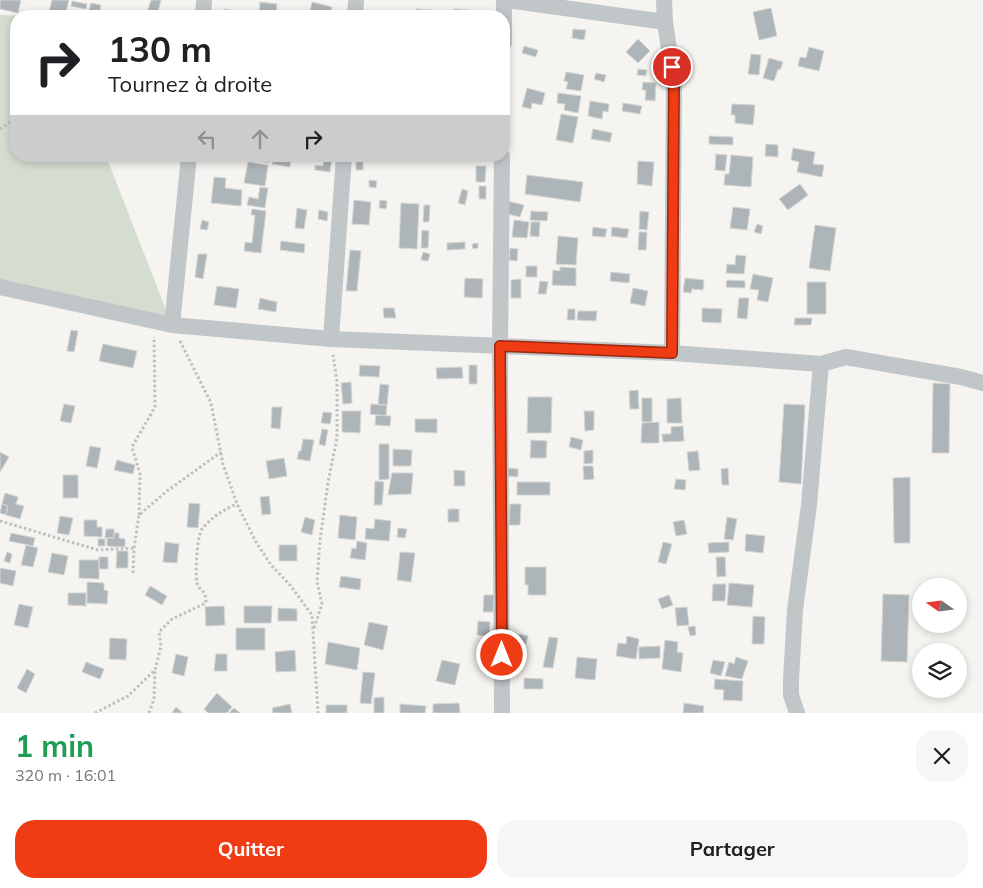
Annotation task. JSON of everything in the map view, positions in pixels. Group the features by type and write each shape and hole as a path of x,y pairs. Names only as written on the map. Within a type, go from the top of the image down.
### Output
{"street":[{"path":"505,0 665,22"},
{"path":"664,0 665,22 674,82 672,353"},
{"path":"172,325 188,162"},
{"path":"331,339 344,162"},
{"path":"502,162 500,346 502,713"},
{"path":"0,287 172,325 331,339 672,353 821,364 846,357 961,377 983,383"},
{"path":"798,713 791,695 791,680 796,610 818,417 821,364"}],"path":[{"path":"133,573 134,548 139,515 140,474 132,447 155,407 153,345 156,321"},
{"path":"172,325 212,403 223,464 237,504 256,542 266,557 312,615 318,713"},
{"path":"313,631 322,604 318,582 320,541 328,482 337,438 337,381 331,339"},
{"path":"139,515 167,491 221,452"},
{"path":"149,713 154,699 155,670 161,646 159,632 172,619 206,603 206,594 197,584 196,563 201,530 223,510 237,504"},
{"path":"0,521 98,550 134,548"},
{"path":"95,713 128,696 155,670"}],"shaded area":[{"path":"0,15 10,15 10,162 108,162 172,325 0,287"}],"building":[{"path":"0,0 21,0 19,10 10,11 0,9"},
{"path":"52,0 69,0 66,10 50,10"},
{"path":"151,0 161,0 158,10 148,10"},
{"path":"72,1 87,4 86,9 71,6"},
{"path":"260,2 277,4 276,10 259,10"},
{"path":"312,2 332,7 331,10 310,10"},
{"path":"91,3 101,5 100,10 89,10"},
{"path":"771,8 777,36 759,40 753,12"},
{"path":"573,29 586,30 584,40 572,38"},
{"path":"638,39 650,51 638,63 626,52"},
{"path":"524,46 538,50 536,57 522,53"},
{"path":"809,47 824,51 819,71 798,66 800,57 806,58"},
{"path":"751,54 761,55 759,75 748,74"},
{"path":"769,58 783,62 780,70 778,69 774,81 763,78"},
{"path":"638,69 647,70 646,76 637,75"},
{"path":"566,72 584,75 581,91 566,89 568,82 564,81"},
{"path":"596,73 606,75 604,82 594,79"},
{"path":"643,82 656,83 655,101 645,100 646,90 642,90"},
{"path":"527,88 545,93 542,105 532,103 531,109 522,107"},
{"path":"558,93 581,96 578,113 564,110 565,104 557,103"},
{"path":"590,101 609,104 608,112 603,111 602,119 588,116"},
{"path":"623,103 642,106 640,114 622,111"},
{"path":"732,104 755,105 753,125 735,123 735,115 731,115"},
{"path":"561,114 578,117 573,143 556,140"},
{"path":"593,129 612,133 610,142 591,139"},
{"path":"709,136 733,137 733,145 709,144"},
{"path":"766,144 778,145 778,157 765,156"},
{"path":"793,148 815,152 813,164 824,165 822,177 797,172 799,162 791,160"},
{"path":"716,154 727,155 725,171 715,170"},
{"path":"731,155 753,157 751,187 724,185 725,174 729,174"},
{"path":"638,161 654,162 652,186 637,184"},
{"path":"248,162 268,165 265,186 244,183"},
{"path":"272,162 290,162 290,167 272,164"},
{"path":"323,162 331,162 330,172 315,170 315,165 323,166"},
{"path":"356,162 363,162 363,170 356,170"},
{"path":"476,166 486,166 485,182 476,182"},
{"path":"527,175 583,182 580,202 525,194"},
{"path":"214,177 226,178 225,188 242,190 241,206 211,203"},
{"path":"369,180 377,181 376,188 369,187"},
{"path":"800,184 808,195 788,210 779,199"},
{"path":"479,186 486,186 486,199 479,199"},
{"path":"260,187 268,188 265,208 247,205 249,197 258,199"},
{"path":"462,189 468,191 465,205 458,203"},
{"path":"354,200 371,202 369,225 352,224"},
{"path":"380,200 387,201 386,209 379,208"},
{"path":"507,201 524,205 520,217 504,213"},
{"path":"401,203 419,204 417,249 399,248"},
{"path":"424,205 430,205 429,222 423,222"},
{"path":"733,207 750,209 747,230 730,228"},
{"path":"297,208 307,210 304,229 295,228"},
{"path":"252,209 266,211 261,253 244,251 245,242 252,243 255,215 251,215"},
{"path":"319,210 328,212 327,221 318,219"},
{"path":"531,211 548,212 547,221 530,220"},
{"path":"640,211 649,212 647,230 639,229"},
{"path":"202,220 209,222 207,230 200,229"},
{"path":"514,220 529,222 527,238 512,237"},
{"path":"531,222 540,222 539,237 530,236"},
{"path":"757,224 763,226 761,234 754,232"},
{"path":"815,225 836,228 830,271 809,268"},
{"path":"593,227 607,229 605,237 592,236"},
{"path":"612,227 629,229 627,238 611,236"},
{"path":"422,230 429,231 428,248 421,248"},
{"path":"639,232 647,232 646,250 638,250"},
{"path":"558,236 578,238 576,265 556,264"},
{"path":"281,241 305,244 304,253 280,250"},
{"path":"465,242 465,249 447,250 447,243"},
{"path":"478,243 478,248 473,249 472,244"},
{"path":"510,248 518,249 517,261 509,260"},
{"path":"350,250 361,251 357,291 346,291"},
{"path":"423,252 430,254 428,261 421,260"},
{"path":"198,254 207,254 203,279 195,277"},
{"path":"736,255 746,256 744,274 726,273 727,264 735,265"},
{"path":"526,266 537,266 537,277 526,277"},
{"path":"560,267 576,268 576,286 552,285 553,270 560,271"},
{"path":"611,272 630,274 629,283 610,281"},
{"path":"753,274 773,278 768,302 757,300 759,290 750,289"},
{"path":"465,278 483,279 482,298 464,297"},
{"path":"685,278 704,280 703,290 692,289 691,293 683,292"},
{"path":"521,279 521,298 511,298 511,280"},
{"path":"727,280 745,281 745,288 726,287"},
{"path":"540,281 548,282 546,294 538,294"},
{"path":"807,282 826,282 826,314 807,314"},
{"path":"217,286 239,289 236,308 214,305"},
{"path":"633,288 648,291 645,306 630,303"},
{"path":"260,298 277,302 276,312 258,309"},
{"path":"739,298 749,298 747,319 737,318"},
{"path":"383,308 394,308 396,318 384,318"},
{"path":"702,308 722,309 721,323 702,322"},
{"path":"568,309 575,309 575,320 567,320"},
{"path":"578,311 597,311 596,321 577,320"},
{"path":"795,318 812,318 811,325 794,325"},
{"path":"71,330 78,331 74,352 67,351"},
{"path":"103,344 137,351 133,368 99,361"},
{"path":"360,365 380,366 379,377 359,376"},
{"path":"469,365 477,365 477,384 469,384"},
{"path":"462,367 463,378 437,379 436,368"},
{"path":"351,382 352,403 343,404 341,383"},
{"path":"933,383 950,384 949,453 932,453"},
{"path":"380,384 389,385 387,405 378,405"},
{"path":"638,390 639,409 630,409 629,391"},
{"path":"528,397 552,397 551,433 527,433"},
{"path":"642,398 652,398 652,422 642,422"},
{"path":"681,398 682,423 667,423 667,399"},
{"path":"64,404 75,406 71,423 60,421"},
{"path":"371,404 387,405 386,416 370,414"},
{"path":"784,404 805,405 801,484 779,482"},
{"path":"272,407 282,407 280,429 271,428"},
{"path":"342,411 361,411 360,433 342,432"},
{"path":"584,411 594,411 594,430 585,431"},
{"path":"323,412 332,413 330,424 321,423"},
{"path":"376,415 391,416 390,426 375,425"},
{"path":"415,419 437,419 437,433 415,432"},
{"path":"659,422 659,443 641,443 642,423"},
{"path":"683,426 684,441 663,442 662,434 671,434 671,427"},
{"path":"322,429 328,430 325,446 319,444"},
{"path":"571,437 583,440 581,450 569,447"},
{"path":"303,439 314,440 310,461 297,459 299,451 301,451"},
{"path":"531,440 547,441 546,458 530,458"},
{"path":"379,444 389,444 389,479 379,480"},
{"path":"90,446 101,448 97,468 86,466"},
{"path":"393,449 412,450 411,466 393,466"},
{"path":"593,450 593,463 584,464 584,451"},
{"path":"698,451 700,470 689,471 687,452"},
{"path":"0,452 9,457 0,472"},
{"path":"284,458 287,476 269,479 266,461"},
{"path":"117,460 135,465 133,474 114,470"},
{"path":"583,466 593,466 594,479 584,480"},
{"path":"508,468 518,469 518,477 507,476"},
{"path":"728,468 729,485 722,485 721,469"},
{"path":"454,470 465,471 465,486 454,486"},
{"path":"392,473 413,473 411,494 388,495"},
{"path":"63,475 78,475 78,498 63,498"},
{"path":"910,477 910,543 894,543 893,478"},
{"path":"676,479 686,480 685,490 674,489"},
{"path":"375,481 384,482 382,505 374,505"},
{"path":"517,482 550,482 550,495 517,495"},
{"path":"5,493 18,497 16,504 24,506 20,519 6,515 8,506 2,504"},
{"path":"269,496 271,514 262,515 260,497"},
{"path":"189,503 200,504 198,528 187,527"},
{"path":"2,504 8,506 6,515 0,513"},
{"path":"510,504 521,504 520,525 509,525"},
{"path":"448,509 459,509 459,522 448,522"},
{"path":"340,515 357,517 355,540 338,538"},
{"path":"60,516 73,518 69,535 57,533"},
{"path":"305,517 315,520 312,535 301,532"},
{"path":"727,517 737,519 733,540 724,539"},
{"path":"375,519 391,521 389,541 365,539 366,528 374,529"},
{"path":"84,520 97,520 97,527 102,527 102,537 84,536"},
{"path":"684,520 687,534 676,536 673,522"},
{"path":"398,528 407,529 405,538 397,537"},
{"path":"106,529 114,529 114,538 105,538"},
{"path":"11,533 35,538 33,546 9,541"},
{"path":"114,533 119,533 119,538 125,539 125,547 107,546 107,538 114,538"},
{"path":"746,534 765,536 763,553 745,551"},
{"path":"98,539 105,539 105,546 98,546"},
{"path":"357,541 367,543 365,560 350,558 352,548 356,549"},
{"path":"165,542 179,544 177,563 163,562"},
{"path":"663,542 672,544 666,564 658,562"},
{"path":"729,542 729,552 709,553 708,543"},
{"path":"26,545 38,548 33,567 21,565"},
{"path":"279,545 297,545 297,561 279,561"},
{"path":"117,551 128,551 128,568 116,568"},
{"path":"7,552 12,554 10,563 4,561"},
{"path":"400,552 415,553 411,582 397,580"},
{"path":"52,553 68,556 64,575 48,572"},
{"path":"99,557 108,557 108,569 99,569"},
{"path":"716,557 725,557 726,576 717,577"},
{"path":"79,560 99,560 99,579 79,578"},
{"path":"525,567 546,567 546,595 528,595 528,585 525,585"},
{"path":"0,568 16,571 13,586 0,583"},
{"path":"341,576 361,579 360,590 339,587"},
{"path":"87,582 104,583 104,590 108,591 107,604 87,603"},
{"path":"729,583 754,585 752,607 727,605"},
{"path":"713,584 726,584 725,601 712,601"},
{"path":"150,586 167,596 162,605 145,595"},
{"path":"68,593 86,593 86,606 68,605"},
{"path":"883,594 909,595 907,662 881,661"},
{"path":"484,595 494,595 493,612 483,612"},
{"path":"669,595 673,605 662,609 658,599"},
{"path":"19,604 33,607 28,628 14,625"},
{"path":"224,606 225,625 206,626 205,607"},
{"path":"244,606 272,606 271,623 244,623"},
{"path":"687,607 689,625 677,626 675,608"},
{"path":"278,608 297,609 297,621 278,621"},
{"path":"753,616 765,617 764,644 752,644"},
{"path":"478,621 490,622 489,636 477,635"},
{"path":"369,622 388,626 383,650 364,645"},
{"path":"695,626 696,635 690,636 688,627"},
{"path":"236,628 265,628 265,650 236,650"},
{"path":"519,634 528,636 526,644 518,643"},
{"path":"627,636 639,639 636,659 616,656 618,643 626,644"},
{"path":"549,637 558,638 553,668 543,667"},
{"path":"110,638 127,639 126,660 109,659"},
{"path":"665,640 678,642 677,652 683,653 681,672 662,669"},
{"path":"328,642 360,648 357,670 325,664"},
{"path":"660,646 660,658 639,659 639,647"},
{"path":"295,650 296,671 276,672 275,652"},
{"path":"176,654 188,657 184,676 172,673"},
{"path":"216,654 227,654 227,671 214,671"},
{"path":"577,657 597,659 595,680 575,678"},
{"path":"736,657 748,661 742,679 725,676 729,662 734,664"},
{"path":"442,660 460,664 455,685 436,681"},
{"path":"713,660 725,662 721,676 710,673"},
{"path":"86,662 104,669 100,679 82,672"},
{"path":"27,669 35,674 26,693 17,688"},
{"path":"363,672 375,673 371,704 360,703"},
{"path":"524,678 543,679 543,689 524,689"},
{"path":"715,679 743,681 742,701 723,700 724,690 714,689"},
{"path":"217,693 232,707 227,713 208,713 204,709"},
{"path":"384,697 384,713 374,713 374,698"},
{"path":"459,703 460,713 433,713 433,704"},
{"path":"684,703 704,706 703,713 683,713"},
{"path":"290,704 292,713 273,713 272,708"},
{"path":"400,704 426,706 425,713 400,713"},
{"path":"326,705 347,705 347,713 326,713"},
{"path":"176,707 183,713 172,713"},
{"path":"234,708 240,713 229,713"}],"route":[{"path":"502,655 500,346 672,353 674,82 672,67"}]}
